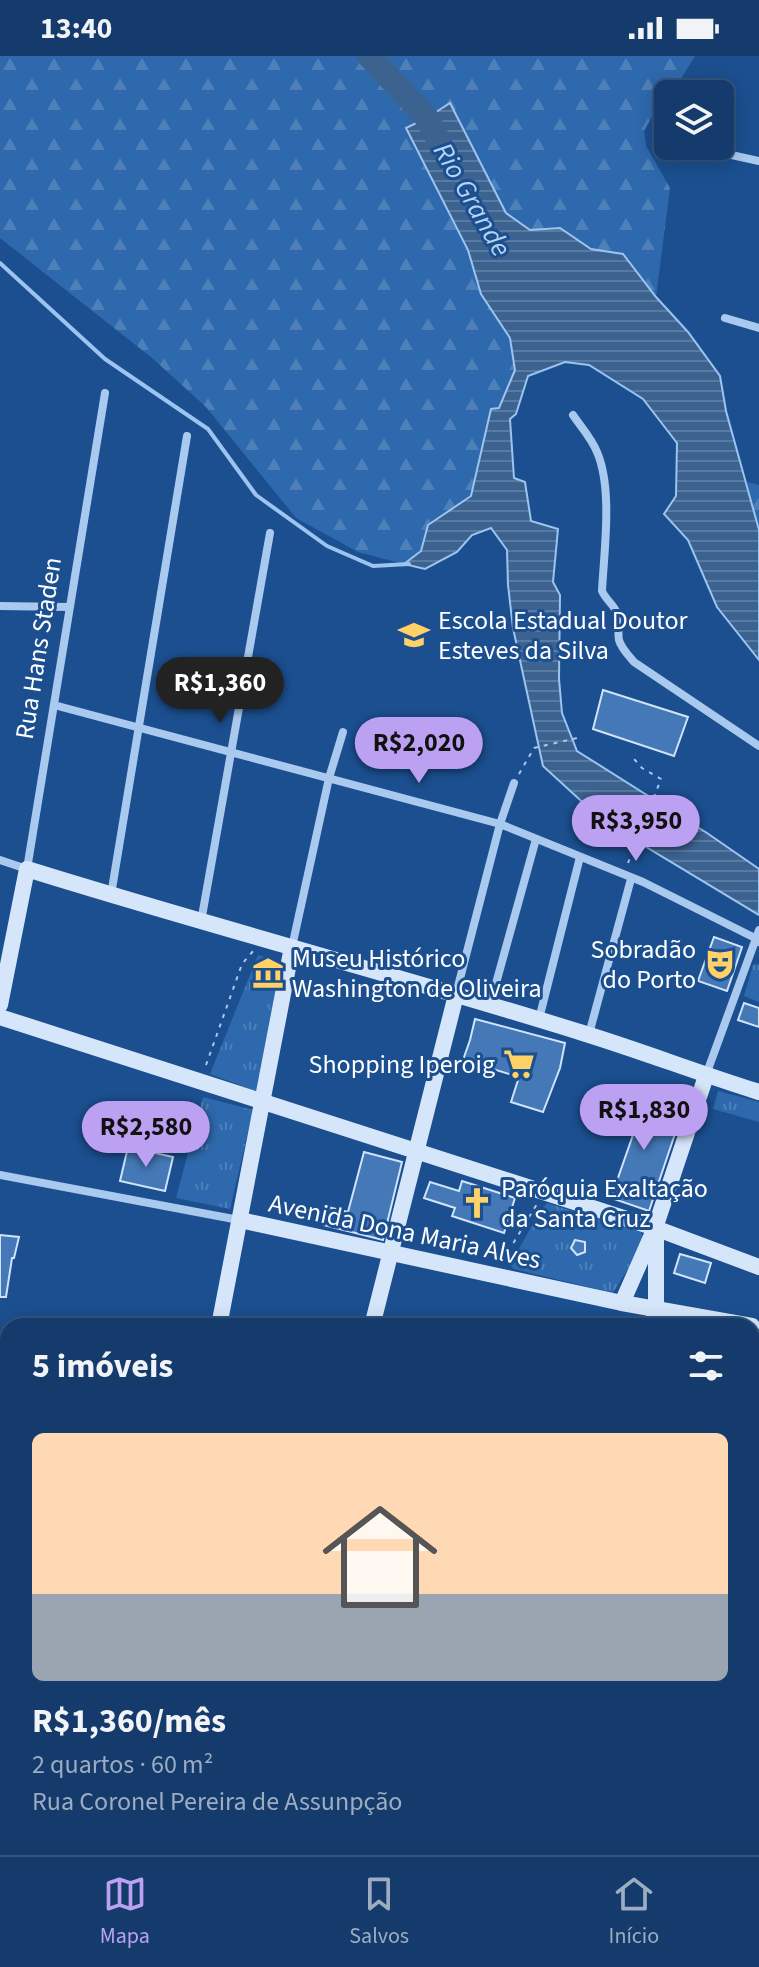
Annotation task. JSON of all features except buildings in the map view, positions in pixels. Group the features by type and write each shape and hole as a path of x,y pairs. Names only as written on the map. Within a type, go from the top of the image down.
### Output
{"street":[{"path":"734,155 759,161"},
{"path":"725,318 759,328"},
{"name":"Rua Hans Staden","path":"0,1005 27,869 105,393"},
{"path":"573,415 597,452 605,485 602,591 616,610 619,640 623,648 634,662 759,746"},
{"path":"111,895 187,436"},
{"path":"201,922 270,533"},
{"path":"0,606 68,607"},
{"path":"54,705 500,824 643,882 758,935 729,1010 655,1228 622,1303"},
{"path":"221,1318 292,947 329,778 343,732"},
{"path":"374,1318 500,824 514,783"},
{"path":"490,1005 536,839"},
{"path":"539,1020 580,857"},
{"path":"0,860 201,922 589,1034 759,1092"},
{"path":"589,1034 628,877"},
{"path":"0,1017 655,1228 759,1267"},
{"name":"Avenida Dona Maria Alves","path":"0,1175 240,1220 622,1303 709,1318"},
{"path":"654,1318 655,1228"}],"path":[{"path":"514,783 534,748 577,738"},
{"path":"628,877 634,848 661,779 642,768 634,759"},
{"path":"200,1081 242,964 254,951 258,938"},
{"path":"494,1275 544,1193"}],"green space":[{"path":"0,56 695,56 679,80 654,80 654,113 644,131 646,146 670,188 656,297 622,254 591,250 560,228 530,230 506,213 450,103 406,128 468,250 481,295 510,338 515,370 499,408 491,410 471,496 428,525 421,551 404,564 358,552 296,518 206,407 152,358 0,238"},
{"path":"747,482 759,485 759,530"},
{"path":"258,955 283,962 259,1092 210,1074"},
{"path":"759,964 759,1002 744,996 753,965"},
{"path":"718,1091 759,1102 759,1122 713,1109"},
{"path":"203,1097 253,1110 230,1209 176,1198"},
{"path":"547,1203 641,1232 645,1242 613,1293 514,1269 510,1265"}],"water":[{"path":"450,103 506,213 530,230 560,228 591,249 623,254 720,376 726,411 759,530 759,660 717,607 688,540 664,514 676,496 677,443 643,399 589,365 565,362 528,376 516,414 510,419 514,478 525,482 531,521 558,529 553,582 560,595 559,679 562,713 577,751 759,869 759,915 603,821 543,766 513,628 507,550 491,528 472,535 457,552 425,569 404,564 421,551 428,525 471,496 491,409 499,408 515,370 510,338 481,294 468,250 406,128"}],"waterway":[{"name":"Rio Grande","path":"369,56 427,118 442,147"},
{"path":"0,263 105,359 208,429 256,495 327,546 373,566 409,564"}],"place":[{"name":"Escola Estadual Doutor Esteves da Silva","path":"414,635"},
{"name":"Sobradão do Porto","path":"720,964"},
{"name":"Museu Histórico Washington de Oliveira","path":"268,973"},
{"name":"Shopping Iperoig","path":"519,1064"},
{"name":"Paróquia Exaltação da Santa Cruz","path":"477,1203"}]}
